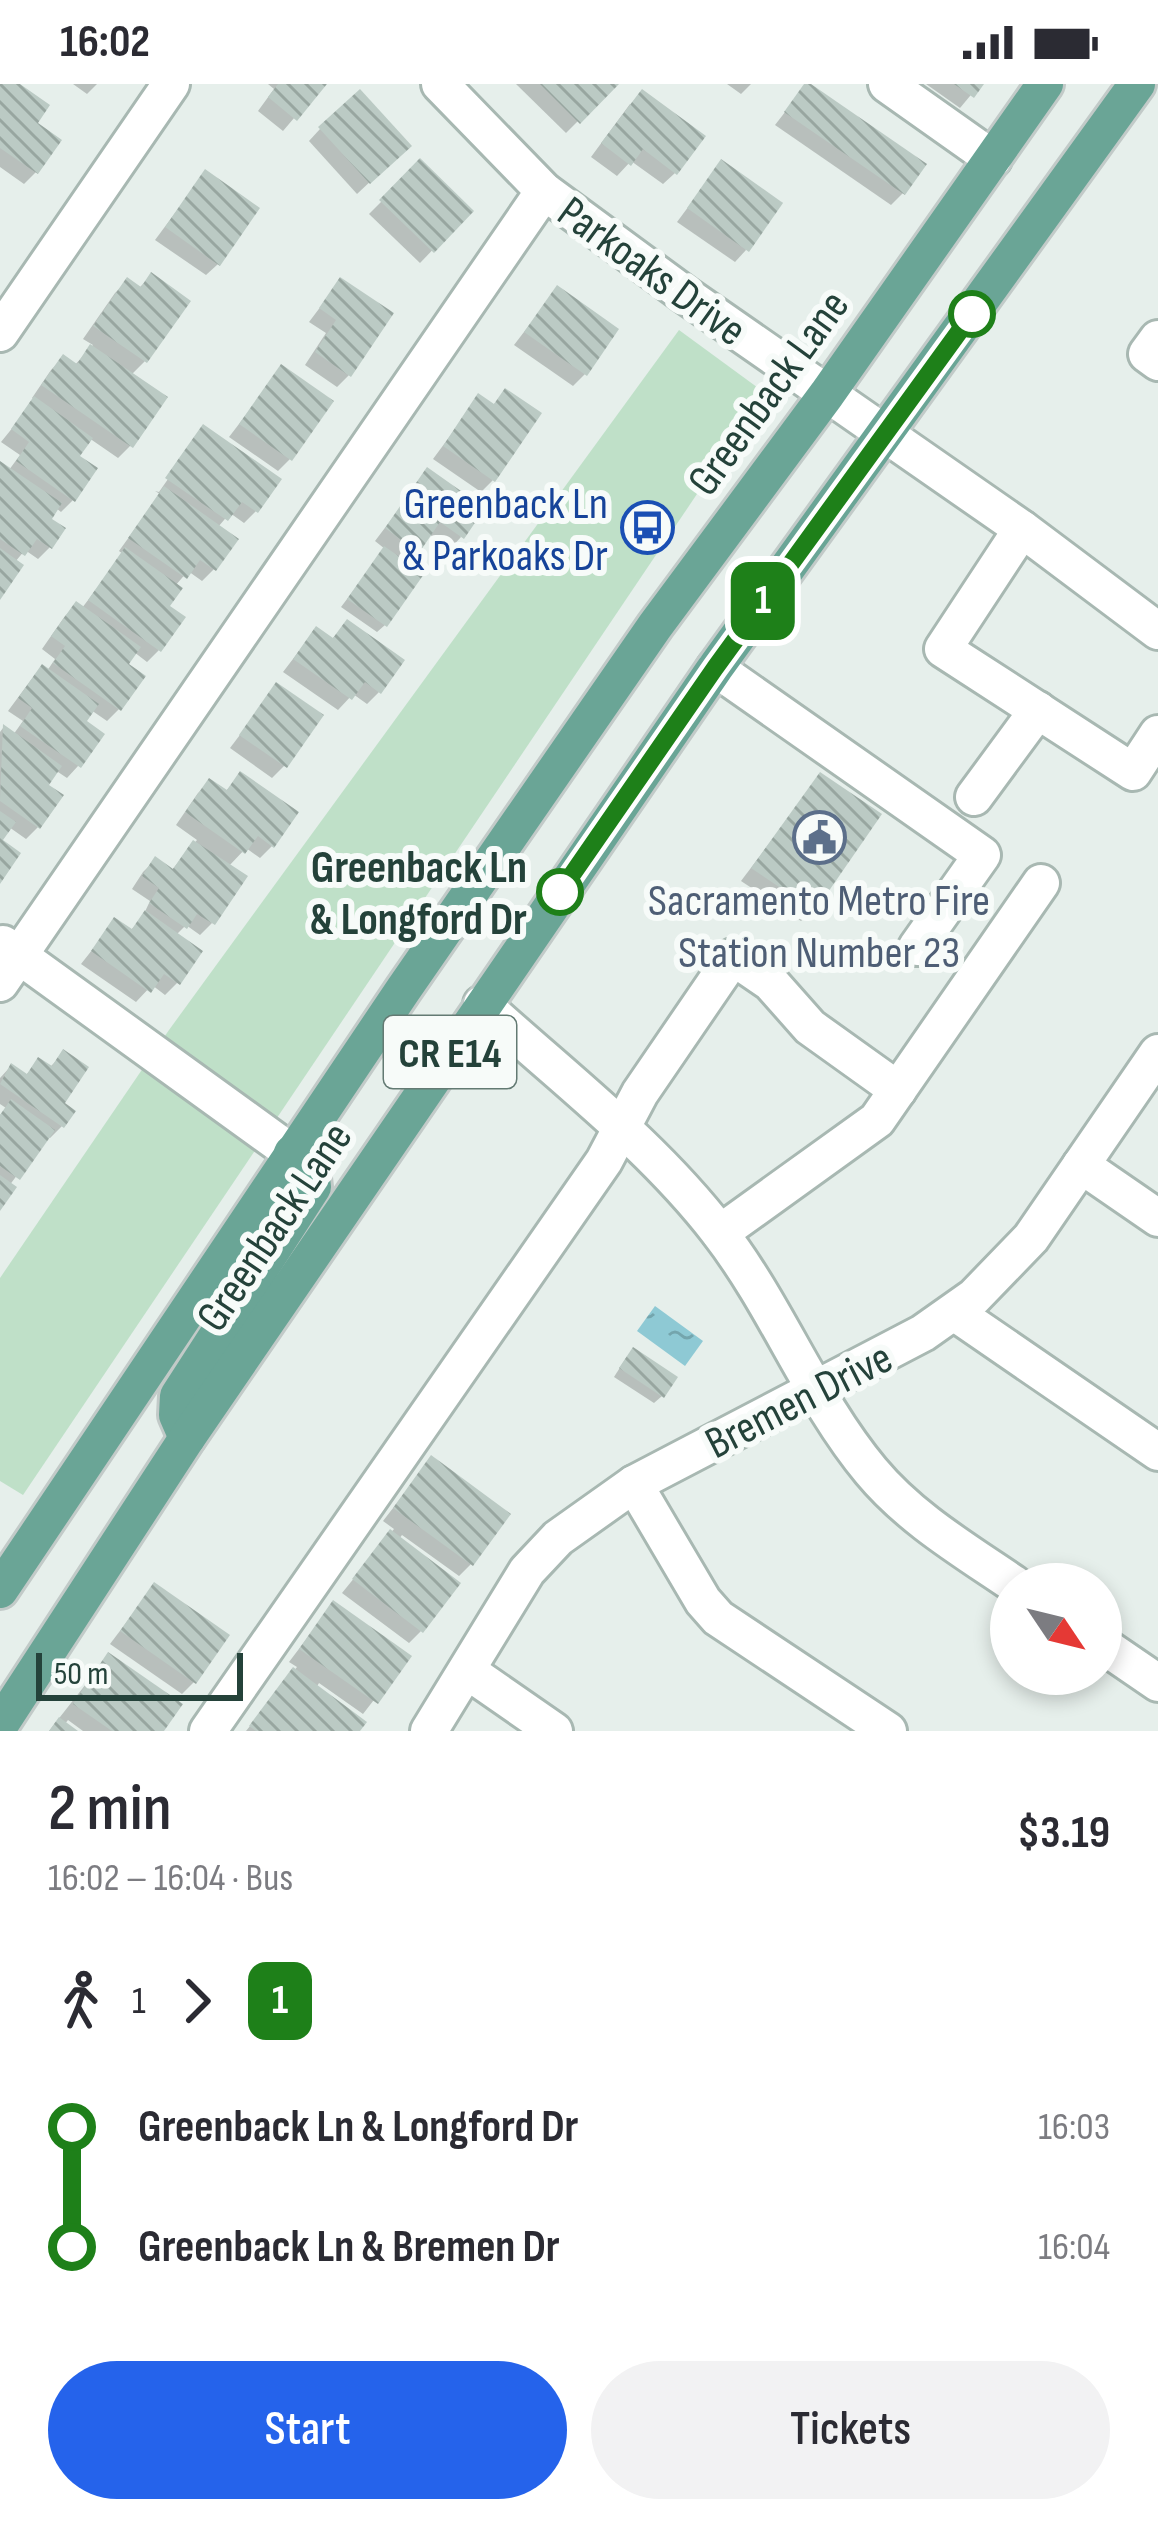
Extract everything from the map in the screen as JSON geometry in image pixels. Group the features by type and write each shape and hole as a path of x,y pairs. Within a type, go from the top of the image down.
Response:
{"main road":[{"name":"Greenback Lane","path":"0,1590 292,1153 655,626 827,394 1045,84"},
{"name":"Greenback Lane","path":"0,1725 187,1438 482,1004 715,668 1137,84"},
{"path":"187,1438 177,1414 178,1396 313,1187 311,1169 292,1153"}],"street":[{"path":"0,333 171,84"},
{"name":"Parkoaks Drive","path":"440,84 544,191 885,434"},
{"path":"887,84 993,159"},
{"path":"292,1153 6,960 544,191"},
{"path":"1158,339 1147,354 1158,362"},
{"path":"885,434 1156,624"},
{"path":"1022,530 943,649 1133,772 1158,734"},
{"path":"715,668 982,855 917,947"},
{"path":"974,797 1038,710"},
{"path":"720,1233 877,1120 1041,883"},
{"path":"208,1731 590,1181 640,1093 733,957 771,982 809,1027 898,1090"},
{"path":"482,1004 623,1128 720,1233 750,1274 843,1436 873,1474 907,1509 990,1567"},
{"name":"Bremen Drive","path":"430,1731 527,1571 558,1538 634,1484 923,1334 954,1312 1017,1253 1158,1053"},
{"path":"1081,1166 1158,1218"},
{"path":"954,1312 1158,1451"},
{"path":"634,1484 703,1601 718,1618 888,1731"},
{"path":"1122,1658 1158,1683"},
{"path":"469,1672 554,1731"}],"green space":[{"path":"679,330 765,393 23,1495 0,1481 0,1278 169,1030"}],"water":[{"path":"655,1306 703,1341 685,1366 637,1331"}],"building":[{"path":"0,84 20,84 50,105 38,123 62,140 38,174 0,148"},
{"path":"278,84 327,84 297,121 268,97"},
{"path":"540,84 619,84 580,124"},
{"path":"804,84 811,84 927,164 905,195 784,112"},
{"path":"954,84 984,84 974,98"},
{"path":"360,89 412,146 370,184 318,127"},
{"path":"642,89 706,136 677,175 643,149 631,166 601,143"},
{"path":"420,158 474,211 434,253 379,200"},
{"path":"721,159 783,203 749,252 687,208"},
{"path":"205,169 260,208 220,266 165,227"},
{"path":"151,272 191,301 147,363 93,326 127,277 141,287"},
{"path":"340,277 394,313 351,377 315,352 336,320 319,308"},
{"path":"557,285 619,329 587,376 524,332"},
{"path":"90,344 168,397 133,448 41,385 63,354 77,364"},
{"path":"281,364 334,401 292,461 239,424"},
{"path":"505,388 542,413 495,482 443,446 478,393 494,404"},
{"path":"34,396 93,438 80,456 98,468 75,502 16,461 29,442 11,429"},
{"path":"203,424 282,479 258,513 242,502 228,521 165,478"},
{"path":"0,461 62,503 52,519 66,528 52,549 37,539 25,556 0,539"},
{"path":"427,467 485,508 464,539 440,522 419,553 385,528"},
{"path":"164,486 239,539 216,571 200,560 187,579 128,538"},
{"path":"384,546 424,574 387,627 347,599"},
{"path":"125,547 183,588 170,606 186,617 161,652 88,600"},
{"path":"0,548 24,565 0,600"},
{"path":"76,601 141,647 129,664 146,676 121,711 53,663 65,646 51,636"},
{"path":"347,619 405,660 381,694 365,682 352,700 293,659 316,626 333,638"},
{"path":"42,664 99,704 87,721 105,734 81,768 20,726 32,708 18,698"},
{"path":"276,682 324,715 287,768 239,735"},
{"path":"3,724 62,766 49,785 64,795 40,829 0,801"},
{"path":"240,771 299,812 274,848 258,836 245,854 185,812 209,778 227,790"},
{"name":"Sacramento Metro Fire Station Number 23","path":"820,772 882,814 815,911 751,868"},
{"path":"0,811 16,822 3,840 21,853 0,884"},
{"path":"193,840 248,876 215,925 197,914 187,929 149,903 159,888 142,876 155,856 173,869"},
{"path":"145,910 203,951 180,985 164,974 151,993 91,951 114,917 132,929"},
{"path":"63,1049 89,1067 65,1103 76,1111 64,1128 0,1084 11,1063 27,1074 38,1057 52,1066"},
{"path":"11,1099 55,1130 20,1180 0,1166 0,1115"},
{"path":"0,1175 17,1187 0,1211"},
{"path":"633,1347 678,1377 664,1398 619,1368"},
{"path":"431,1455 511,1514 473,1566 393,1508"},
{"path":"390,1529 461,1583 423,1633 352,1579"},
{"path":"154,1582 230,1635 196,1684 120,1631"},
{"path":"333,1600 412,1656 378,1704 299,1649"},
{"path":"108,1652 183,1704 164,1731 112,1731 73,1704"},
{"path":"293,1667 367,1722 360,1731 256,1731 249,1726"},
{"path":"59,1717 78,1731 49,1731"}],"bus line":[{"name":"1","path":"560,892 715,668 972,314"}],"place":[{"name":"Greenback Ln & Parkoaks Dr","path":"647,528"},
{"name":"Sacramento Metro Fire Station Number 23","path":"819,838"},
{"name":"Greenback Ln & Longford Dr","path":"560,892"}]}
